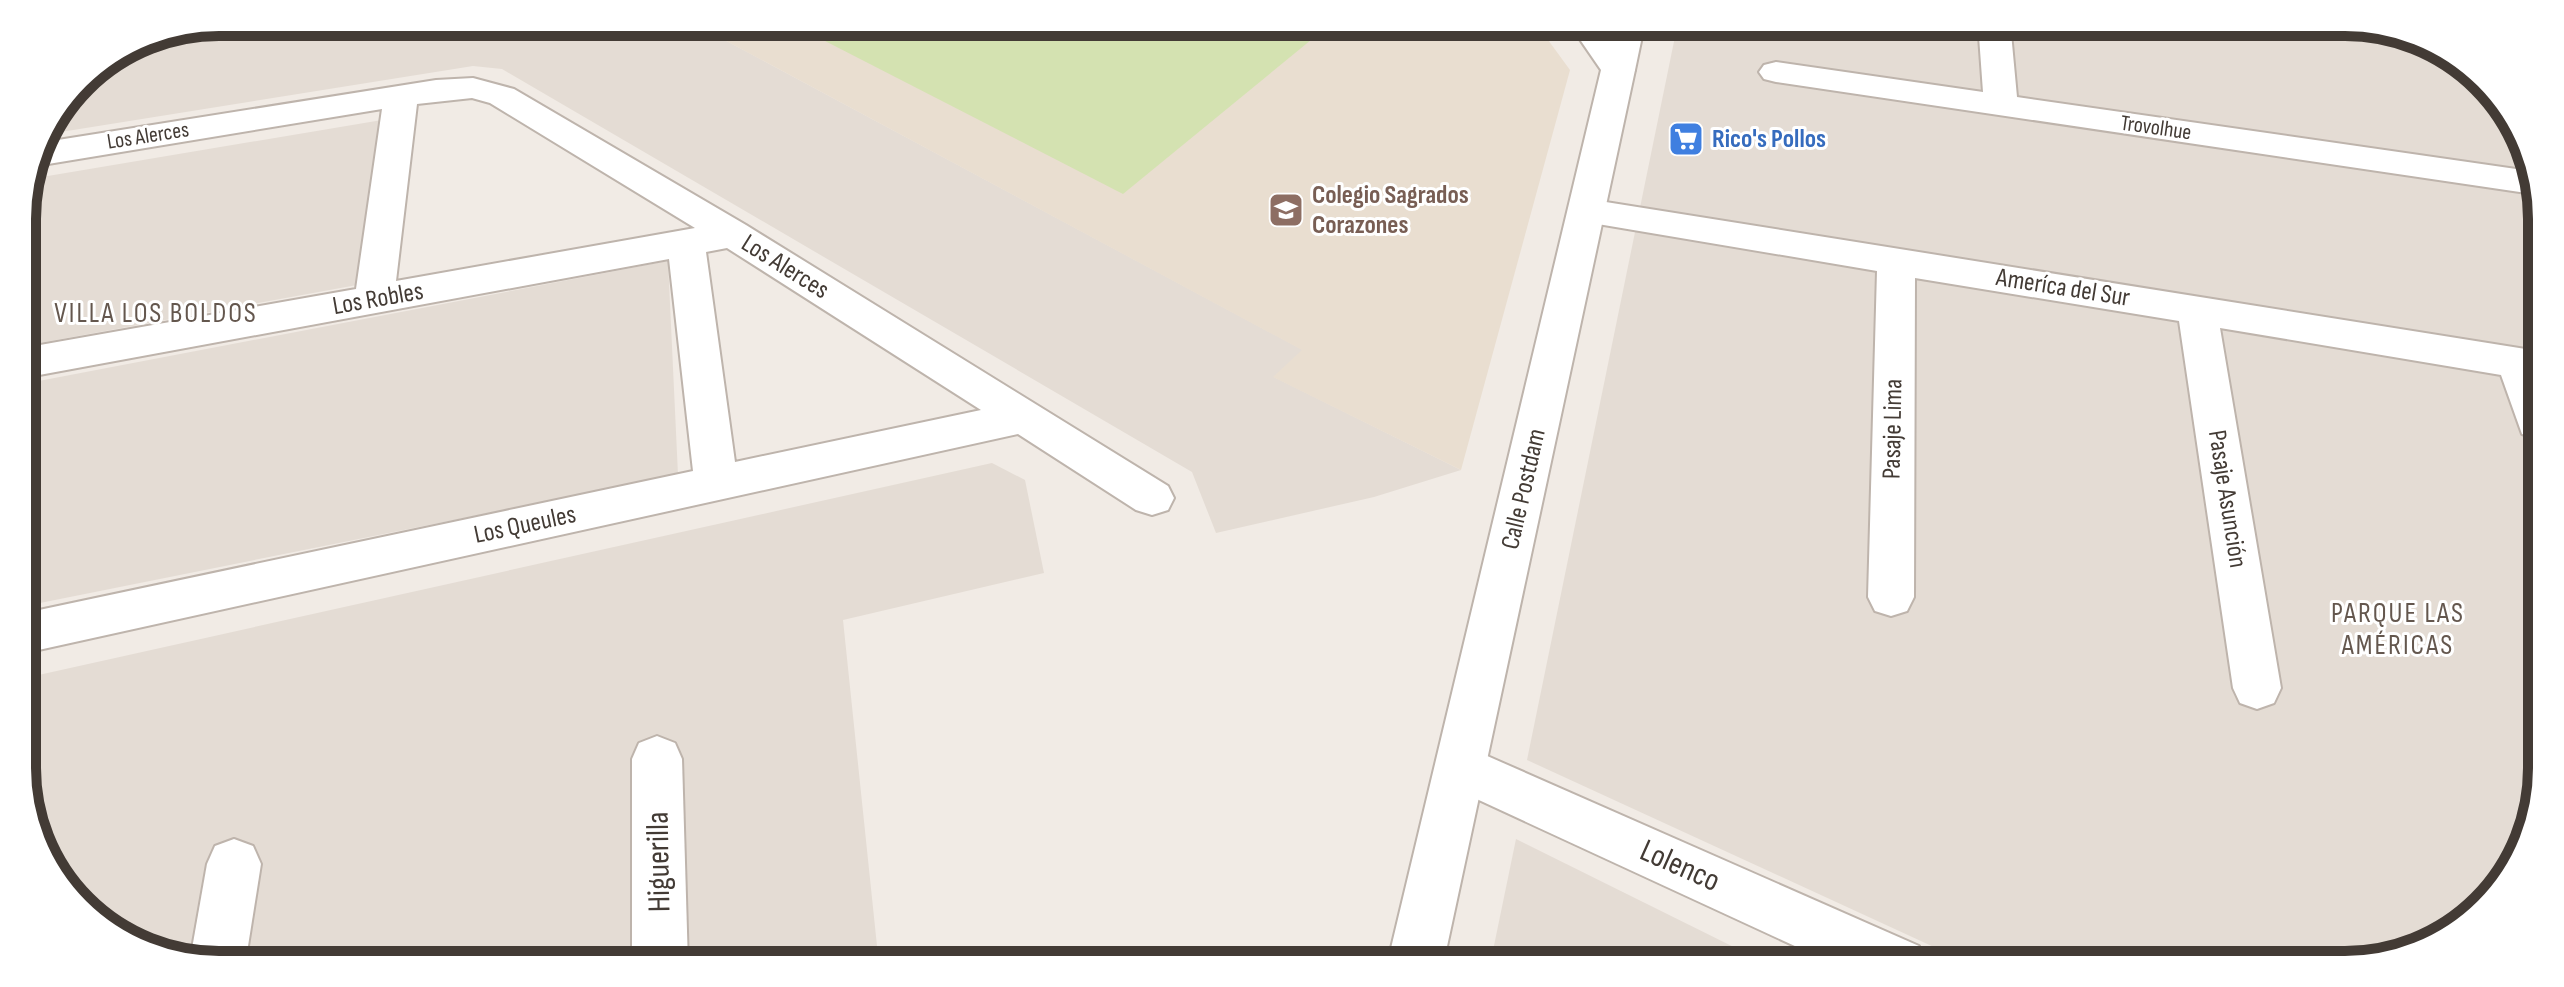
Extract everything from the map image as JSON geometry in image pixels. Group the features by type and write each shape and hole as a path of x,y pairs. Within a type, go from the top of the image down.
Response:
{"street":[{"path":"1594,36 1618,70"},
{"name":"Calle Postdam","path":"1418,951 1626,36"},
{"path":"1995,36 2001,105"},
{"name":"Trovolhue","path":"1776,72 2524,182"},
{"name":"Los Alerces","path":"49,153 455,88 502,96 733,234 1152,498"},
{"path":"374,300 401,96"},
{"name":"Ameríca del Sur","path":"1587,211 2528,364"},
{"name":"Los Robles","path":"36,361 733,234"},
{"path":"686,243 716,484"},
{"name":"Pasaje Lima","path":"1891,597 1896,261"},
{"name":"Pasaje Asunción","path":"2197,310 2257,688"},
{"name":"Los Queules","path":"36,631 1024,417"},
{"name":"Higuerilla","path":"657,759 660,951"},
{"name":"Lolenco","path":"1460,767 1868,951"},
{"path":"219,951 234,864"}],"shaded area":[{"path":"219,36 717,36 1303,350 1274,377 1461,470 1374,497 1216,533 1192,472 502,69 473,66 58,132 67,117 98,81 127,61 167,44"},
{"name":"Colegio Sagrados Corazones","path":"717,36 1545,36 1570,70 1461,470 1273,377 1302,350"},
{"path":"1675,36 2319,36 2386,41 2426,55 2447,67 2483,98 2497,117 2522,172 2528,219 2528,780 2518,827 2509,849 2483,889 2456,913 2415,937 2357,951 1943,951 1527,760"},
{"path":"382,120 357,285 36,344 36,207 41,177"},
{"path":"668,261 678,475 36,604 36,382"},
{"path":"992,463 1025,480 1044,573 843,620 878,951 219,951 172,945 138,932 98,906 81,889 55,849 46,827 36,780 36,676"},
{"path":"1516,839 1742,951 1493,951"}],"green space":[{"path":"815,36 1316,36 1123,194"}],"place":[{"name":"Rico's Pollos","path":"1686,139"},
{"name":"Colegio Sagrados Corazones","path":"1286,210"}],"district":[{"name":"VILLA LOS BOLDOS","path":"156,313"},
{"name":"PARQUE LAS AMÉRICAS","path":"2398,629"}]}
